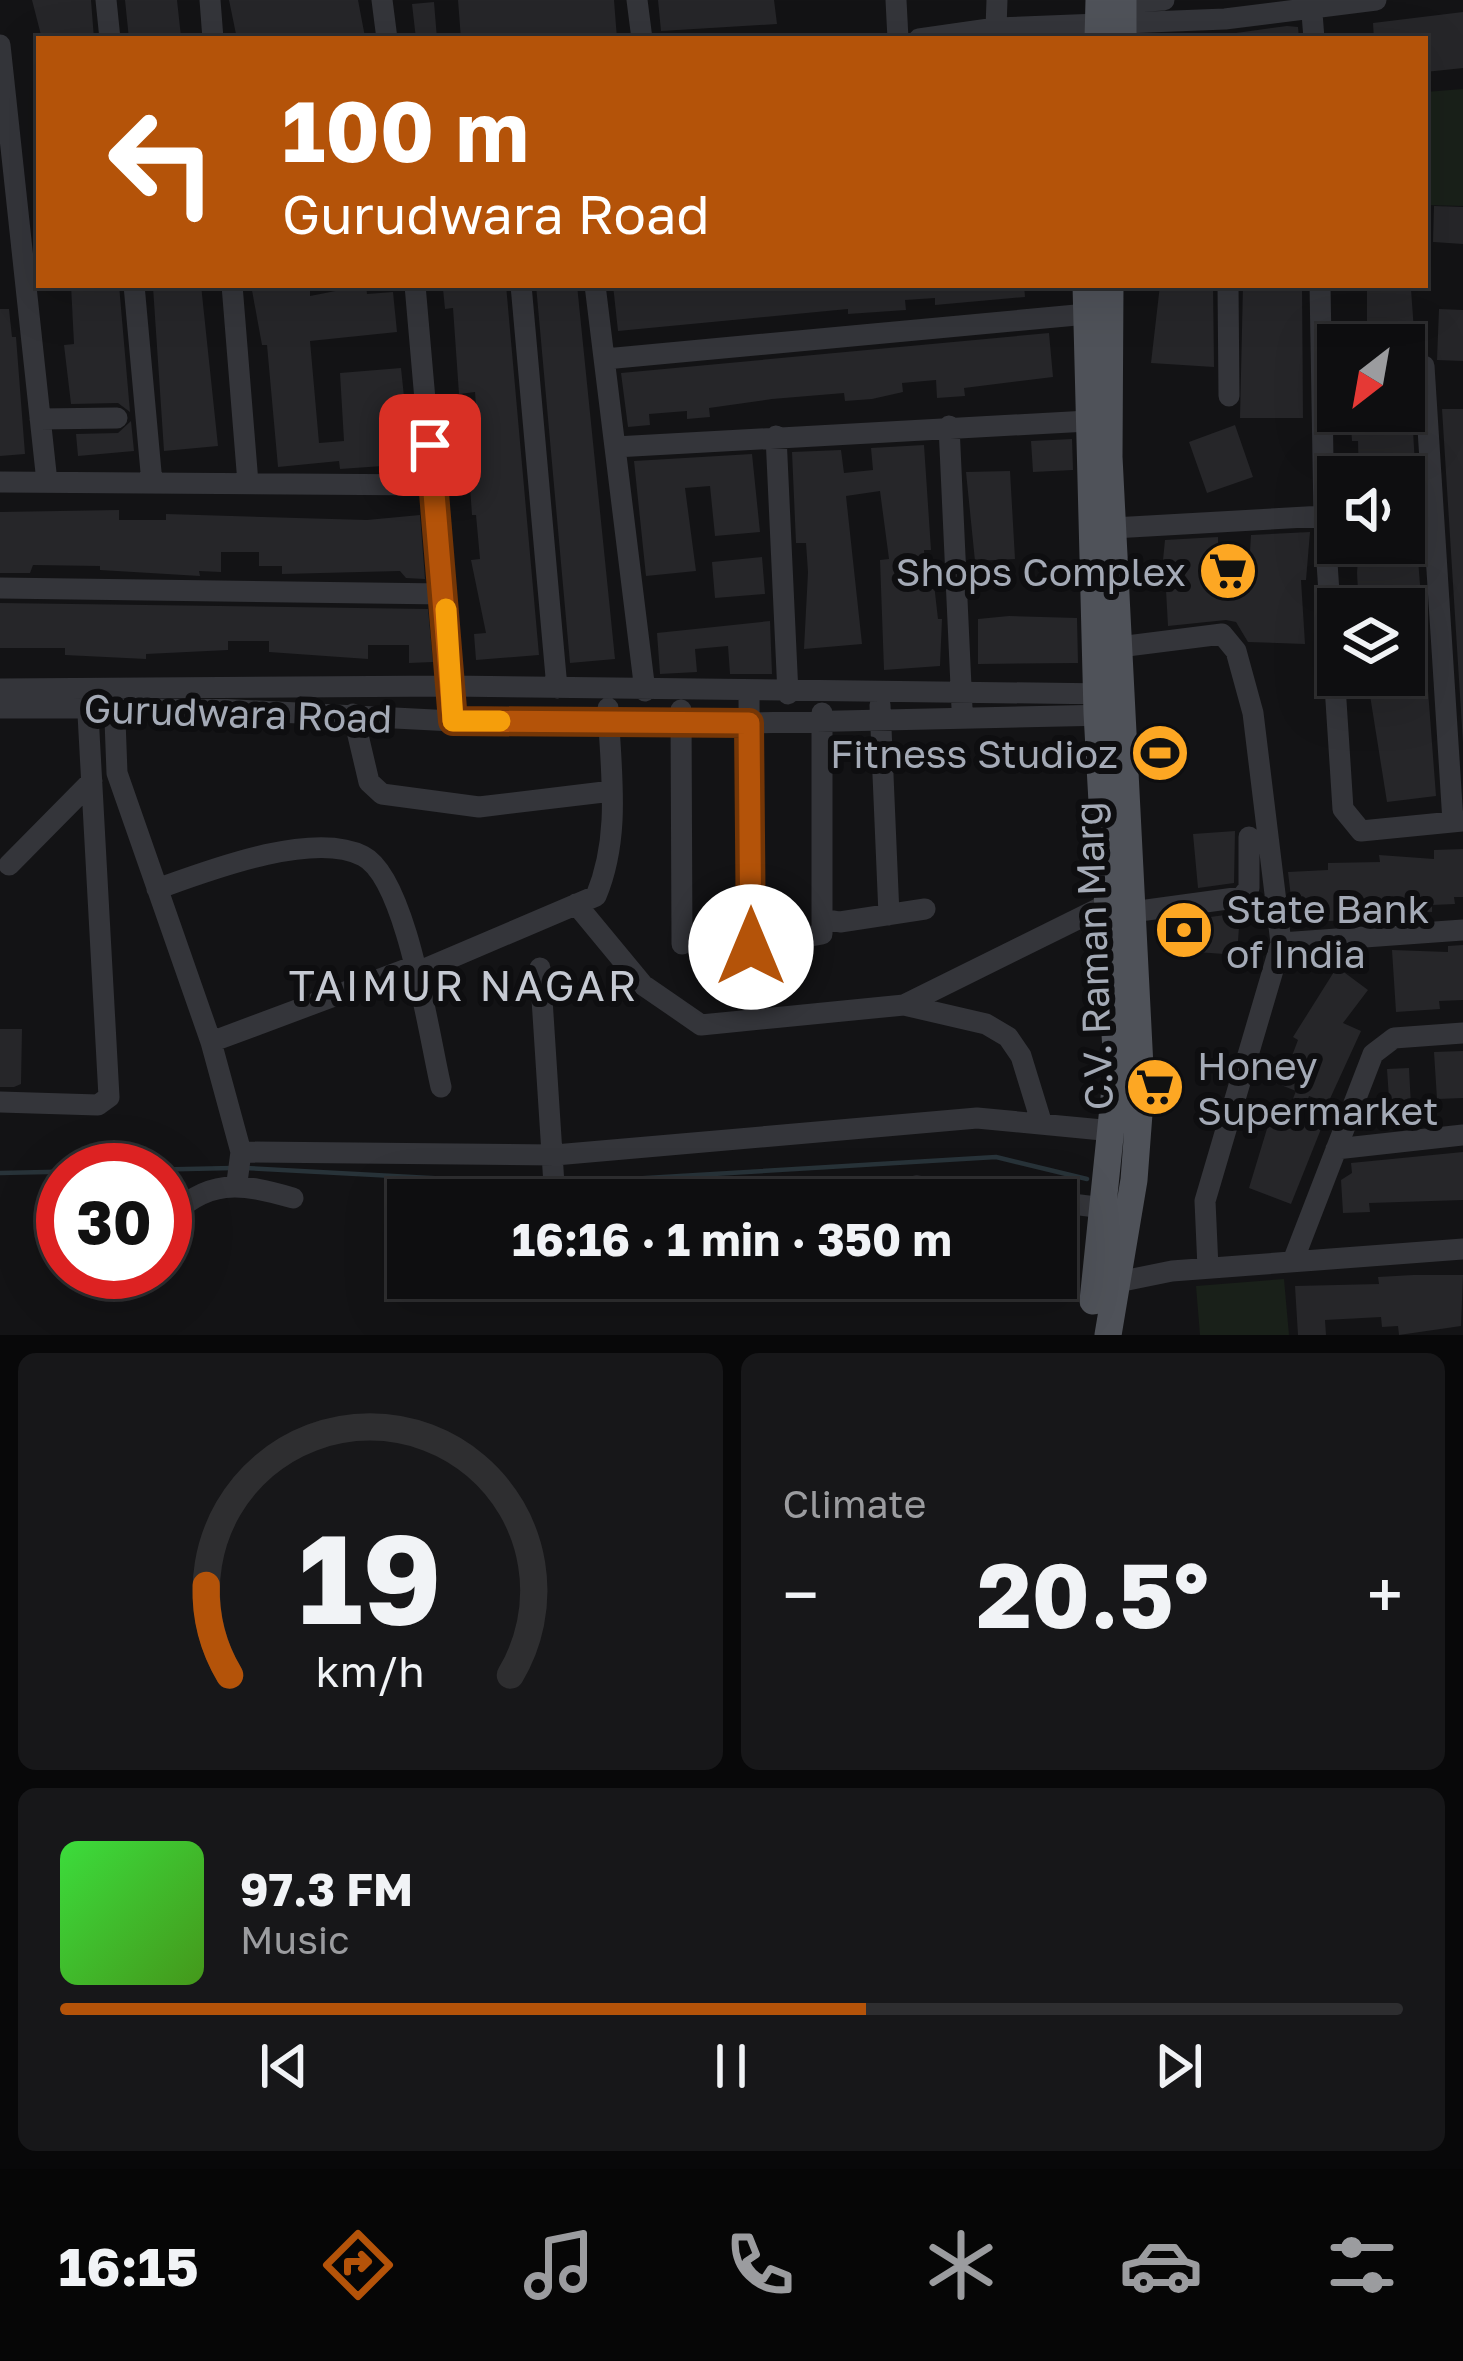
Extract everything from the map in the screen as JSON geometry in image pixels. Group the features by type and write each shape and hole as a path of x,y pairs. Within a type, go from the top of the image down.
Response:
{"main road":[{"name":"C.V. Raman Marg","path":"1086,288 1088,421 1120,908 1113,1131 1090,1335"},
{"name":"C.V. Raman Marg","path":"1110,288 1119,646 1110,704"},
{"name":"C.V. Raman Marg","path":"1108,1335 1113,1283 1134,1180 1142,1087 1120,908"}],"street":[{"path":"106,0 110,36"},
{"path":"210,0 213,36"},
{"path":"382,0 387,36"},
{"path":"637,0 642,36"},
{"path":"896,0 898,36"},
{"path":"996,28 997,0"},
{"path":"940,36 1111,16 1164,0"},
{"path":"1111,16 1225,29 1312,4 1376,0"},
{"path":"1312,4 1314,36"},
{"path":"0,45 30,242 47,482"},
{"path":"134,288 152,483"},
{"path":"232,288 248,483"},
{"path":"415,288 454,686 453,721"},
{"path":"521,288 556,688"},
{"path":"595,288 645,691"},
{"path":"1228,288 1229,396"},
{"path":"1320,288 1323,456"},
{"path":"605,359 1087,314"},
{"path":"1327,564 1342,809 1361,831 1376,833 1458,821 1425,379"},
{"path":"40,419 117,418"},
{"path":"615,447 1088,421"},
{"path":"0,689 87,697 454,686 879,694 962,705 949,426"},
{"path":"776,436 788,694"},
{"path":"0,482 434,485"},
{"path":"1113,528 1317,517"},
{"path":"0,588 445,594"},
{"path":"1119,646 1222,634 1236,651 1259,754 1281,943 1205,1201 1208,1268"},
{"path":"211,1042 413,971 596,896 608,868 605,843 616,821 607,690"},
{"path":"681,692 682,944"},
{"path":"749,693 751,947 822,934 823,694"},
{"path":"879,694 890,914"},
{"path":"114,696 117,773 211,1042 238,1166 293,1198"},
{"name":"Gurudwara Road","path":"114,696 453,721 822,722 881,720 962,705 1110,704"},
{"path":"0,1102 98,1105 110,1097 87,697"},
{"name":"Gurudwara Road","path":"0,708 87,697"},
{"path":"353,714 369,782 382,794 478,807 612,791"},
{"path":"9,865 92,781"},
{"path":"904,1005 1120,908 1242,897 1249,884 1249,836"},
{"path":"158,890 253,857 308,850 362,855 386,878 407,925 441,1087"},
{"path":"576,904 643,985 701,1025 904,1005 968,1019 1008,1037 1021,1057 1041,1121"},
{"path":"822,919 925,909"},
{"path":"1281,943 1463,930"},
{"path":"539,968 555,1179"},
{"path":"1293,1262 1373,1054 1385,1042 1463,1033"},
{"path":"562,1179 977,1118 1113,1131"},
{"path":"1336,1149 1463,1136"},
{"path":"192,1199 238,1166 532,1179"},
{"path":"1077,1205 1103,1208"},
{"path":"1113,1283 1208,1268 1463,1249"}],"shaded area":[{"path":"1463,89 1463,206 1428,205 1428,92"},
{"path":"1284,1279 1289,1335 1200,1335 1196,1286"}],"building":[{"path":"32,0 91,0 94,36 41,36"},
{"path":"125,0 177,0 181,36 129,36"},
{"path":"229,0 358,0 365,36 236,36"},
{"path":"458,0 614,0 617,36 461,36"},
{"path":"658,0 774,0 777,24 661,31"},
{"path":"434,2 437,36 416,36 412,4"},
{"path":"1463,12 1463,68 1428,72 1428,36 1374,36 1373,23"},
{"path":"1287,26 1298,27 1299,36 1236,36"},
{"path":"1434,206 1463,207 1463,244 1433,242"},
{"path":"71,288 119,288 130,412 118,403 71,404 64,345 74,344"},
{"path":"153,288 201,288 218,446 164,451"},
{"path":"252,288 310,288 310,296 351,288 366,288 367,294 393,292 397,332 310,341 319,443 344,441 340,373 401,368 411,464 340,469 339,461 278,467 267,345 262,345"},
{"path":"506,288 539,655 476,660 474,634 486,633 471,560 480,559 476,515 472,515 462,460 470,459 468,433 478,433 475,392 459,394 453,308 445,309 443,289"},
{"path":"536,288 577,288 615,659 570,663"},
{"path":"613,288 1024,288 1025,297 935,305 935,298 905,300 906,310 848,314 848,309 618,331"},
{"path":"1160,288 1213,288 1214,367 1151,363"},
{"path":"1243,288 1302,288 1303,418 1240,418"},
{"path":"1367,288 1411,289 1414,324 1367,324"},
{"path":"0,309 9,309 12,337 16,337 25,454 0,456"},
{"path":"1439,309 1463,310 1463,361 1437,360"},
{"path":"1049,333 1053,377 964,388 965,396 937,398 936,380 902,383 903,392 872,399 845,401 844,393 772,399 709,408 710,417 687,419 687,411 649,414 650,425 628,427 621,373"},
{"path":"1442,409 1463,409 1463,743"},
{"path":"131,421 134,451 78,456 76,434 118,433"},
{"path":"1235,425 1253,477 1207,493 1189,442"},
{"path":"1351,432 1413,432 1414,456 1358,456 1358,441 1352,441"},
{"path":"1072,439 1073,470 1033,472 1031,441"},
{"path":"924,445 931,550 924,550 927,585 934,584 938,619 942,619 940,666 884,670 880,560 889,559 880,491 846,496 862,644 804,649 808,572 806,543 796,543 792,452 841,450 844,473 873,470 871,448"},
{"path":"752,454 760,532 715,536 710,486 685,488 696,571 646,576 634,461"},
{"path":"1010,471 1015,559 975,561 966,472"},
{"path":"119,510 119,520 166,520 166,514 367,520 420,515 425,579 406,578 400,571 282,574 282,566 259,566 259,552 221,552 221,572 199,571 200,576 100,570 100,566 33,565 30,573 0,573 0,512"},
{"path":"1310,532 1306,580 1301,580 1305,644 1248,642 1236,622 1226,620 1168,626 1166,590 1160,590 1165,540 1218,537 1218,551 1250,552 1251,535"},
{"path":"762,557 765,594 715,598 712,562"},
{"path":"1358,564 1418,564 1420,588 1358,588"},
{"path":"0,603 428,609 433,662 409,663 409,645 368,645 368,659 269,652 269,641 228,641 228,650 146,654 146,659 65,655 65,648 0,648"},
{"path":"1077,618 1078,663 978,664 978,619"},
{"path":"770,621 772,674 730,674 728,646 695,649 697,672 660,674 657,633"},
{"path":"1425,651 1436,796 1387,802 1370,696 1425,696"},
{"path":"1235,831 1234,883 1198,888 1193,834"},
{"path":"1463,849 1463,897 1454,897 1455,904 1432,905 1432,912 1381,910 1382,918 1294,923 1288,872 1328,870 1328,863 1380,862 1379,855 1434,859 1434,850"},
{"path":"1240,913 1237,955 1171,950 1173,922"},
{"path":"1463,945 1463,1000 1439,1001 1440,1009 1396,1012 1392,950 1448,952 1448,946"},
{"path":"1337,967 1368,990 1343,1023 1361,1031 1328,1103 1309,1096 1300,1121 1321,1129 1291,1204 1249,1188 1273,1109 1287,1114 1296,1091 1281,1085 1298,1040 1293,1037"},
{"path":"0,1029 22,1029 21,1084 14,1087 0,1087"},
{"path":"1463,1051 1463,1098 1437,1099 1434,1052"},
{"path":"1409,1068 1412,1126 1391,1128 1387,1069"},
{"path":"1463,1152 1463,1200 1369,1203 1370,1212 1343,1213 1341,1180 1352,1173 1351,1163"},
{"path":"1463,1275 1461,1326 1399,1335 1398,1326 1382,1327 1381,1317 1325,1320 1326,1335 1298,1335 1295,1286 1379,1284 1378,1277"}],"waterway":[{"path":"629,1179 996,1157 1087,1179"},
{"path":"0,1173 233,1168"},
{"path":"245,1168 451,1179"}],"slow traffic":[{"path":"446,609 453,721 500,721"}],"place":[{"name":"Shops Complex","path":"1228,571"},
{"name":"Fitness Studioz","path":"1160,753"},
{"name":"State Bank of India","path":"1184,930"},
{"name":"Honey Supermarket","path":"1155,1087"}],"district":[{"name":"TAIMUR NAGAR","path":"464,985"}],"route":[{"path":"430,445 454,686 453,721 749,723 751,947"}]}
